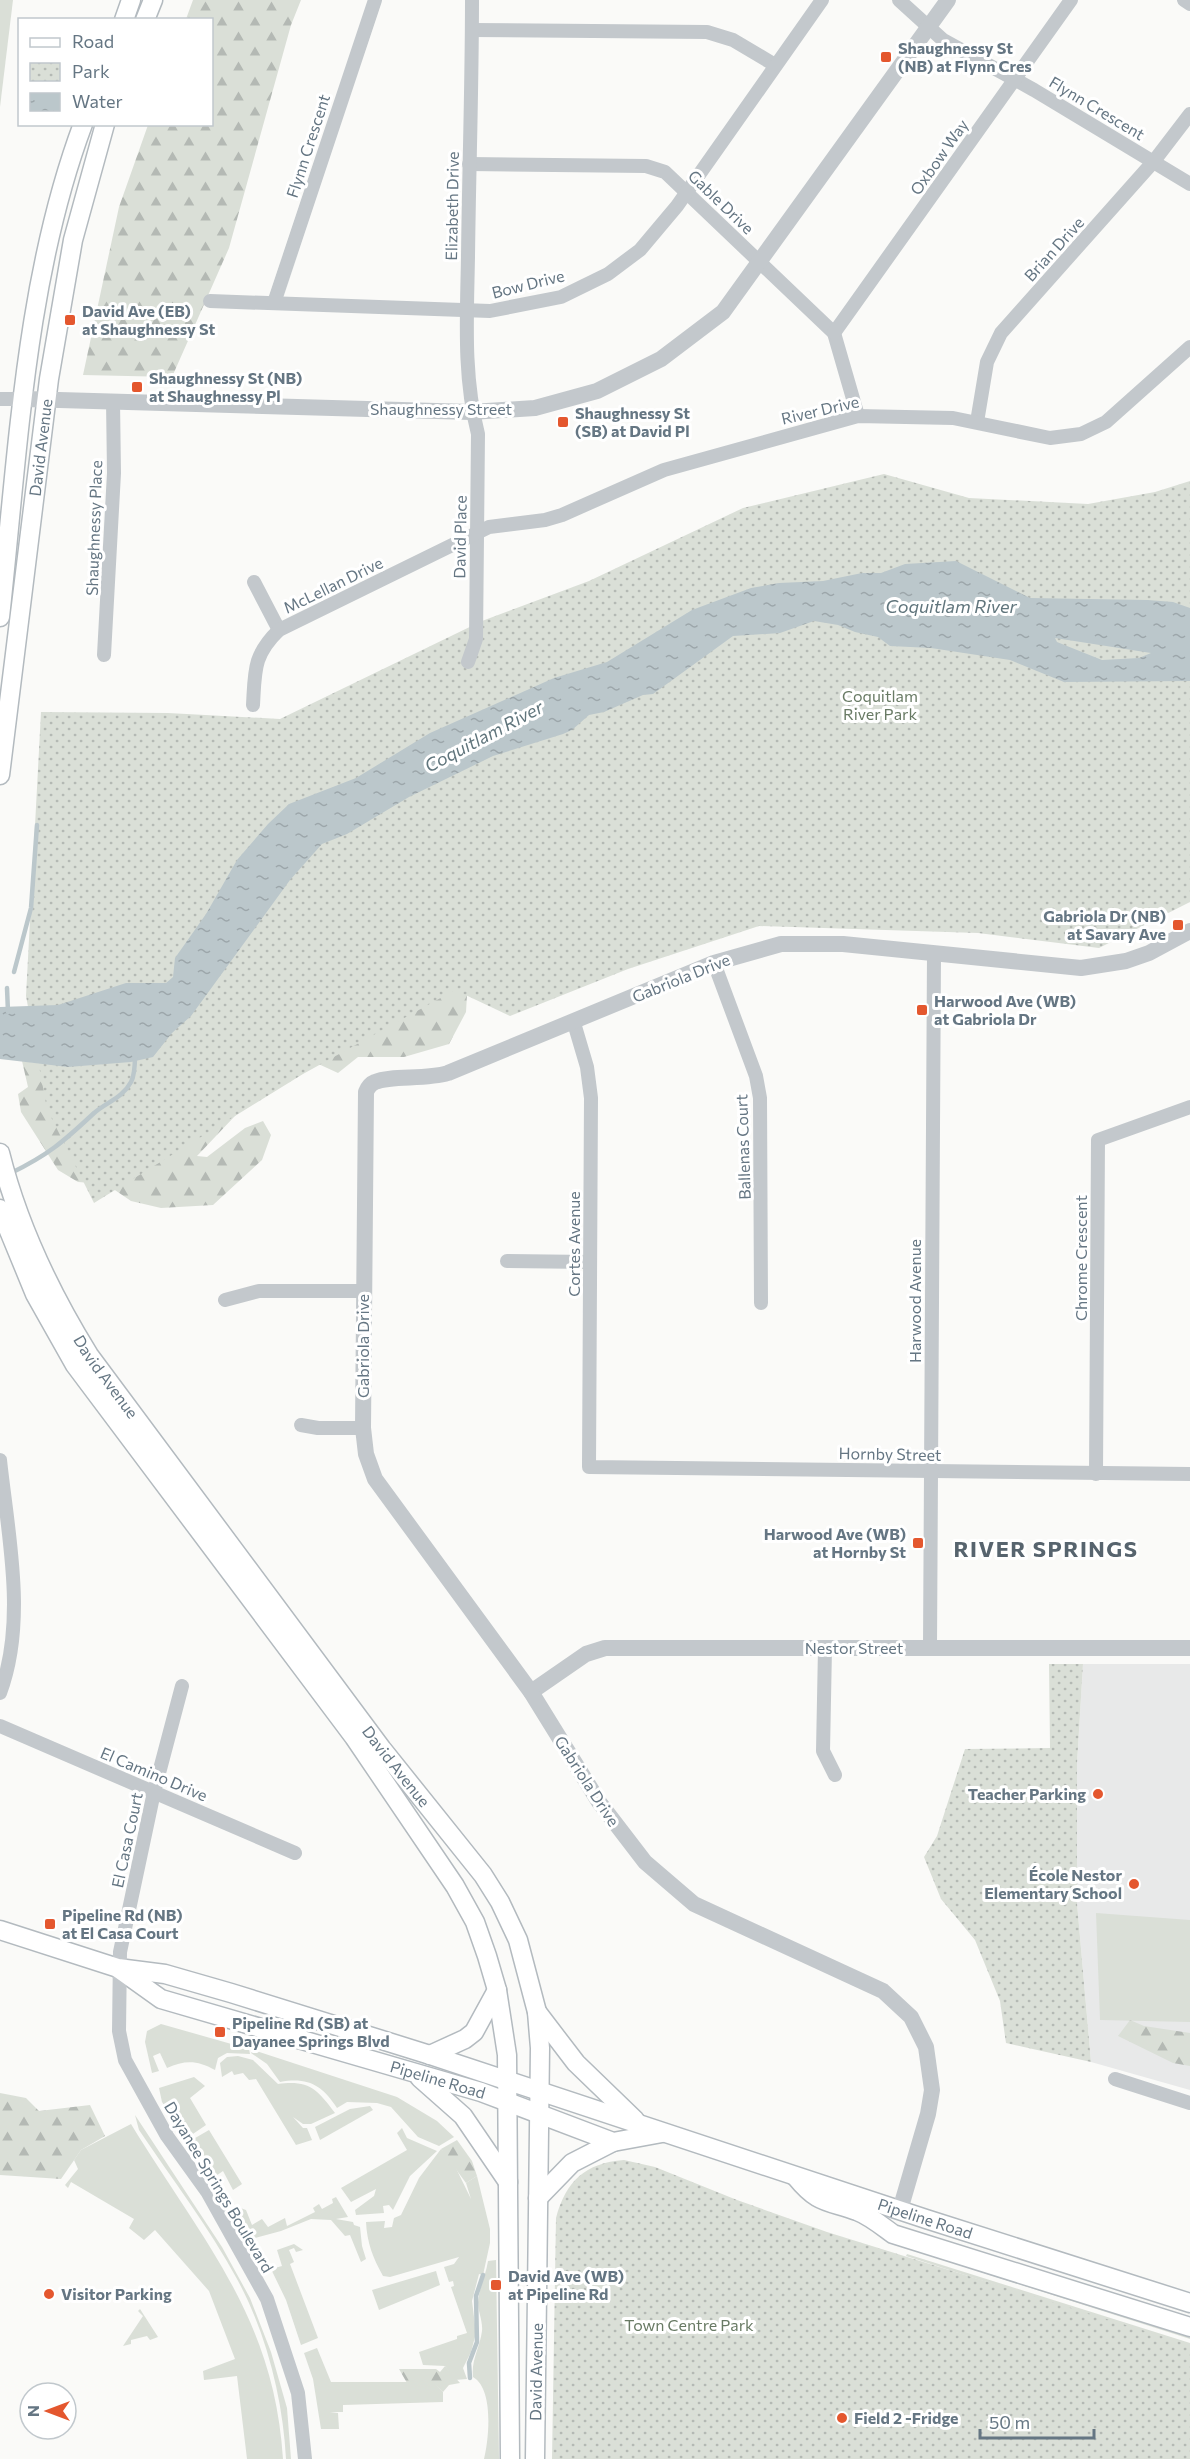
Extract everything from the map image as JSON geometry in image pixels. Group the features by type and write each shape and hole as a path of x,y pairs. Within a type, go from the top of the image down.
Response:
{"main road":[{"path":"125,18 131,0"},
{"path":"146,18 153,0"},
{"name":"David Avenue","path":"0,617 25,399 47,242 64,176 82,126"},
{"name":"David Avenue","path":"0,775 46,400 73,240 104,126"},
{"name":"David Avenue","path":"0,1154 20,1241 53,1329 75,1365 354,1737 455,1886 475,1922 497,1990 506,2037 509,2081 510,2459"},
{"name":"David Avenue","path":"0,1209 114,1391 382,1749 483,1875 500,1902 518,1940 537,2012 540,2091 535,2459"},
{"name":"Pipeline Road","path":"0,1930 118,1968 165,1974 430,2055 662,2133 1190,2303"},
{"name":"Pipeline Road","path":"118,1968 160,1999 509,2103 614,2142 662,2133"},
{"path":"430,2055 465,2039 474,2032 497,1990"},
{"path":"537,2012 576,2063 638,2124"},
{"path":"416,2075 463,2116 508,2181"},
{"path":"538,2198 573,2163 614,2142"},
{"name":"Pipeline Road","path":"795,2176 810,2194 820,2200 858,2211 893,2234 1190,2327"}],"street":[{"name":"Flynn Crescent","path":"274,303 375,0"},
{"name":"Elizabeth Drive","path":"471,412 468,382 467,310 472,0"},
{"name":"Bow Drive","path":"210,301 467,310 505,309 561,297 608,274 640,250 687,192 822,0"},
{"name":"Flynn Crescent","path":"899,0 943,40 1190,184"},
{"name":"Shaughnessy Street","path":"0,399 471,412 535,408 597,391 661,359 723,312 948,0"},
{"name":"Oxbow Way","path":"834,333 1071,0"},
{"path":"1184,0 1190,4"},
{"path":"472,30 706,32 733,40 775,65"},
{"name":"Brian Drive","path":"977,422 987,362 1001,333 1154,161 1190,114"},
{"name":"Gable Drive","path":"469,164 646,166 665,172 834,333 858,416"},
{"name":"River Drive","path":"476,533 509,522 545,520 562,515 631,482 682,464 858,416 953,418 1050,438 1090,432 1106,422 1190,347"},
{"name":"Shaughnessy Place","path":"104,656 114,473 113,401"},
{"name":"David Place","path":"468,662 476,639 478,435 471,412"},
{"name":"McLellan Drive","path":"253,705 258,656 266,643 279,630 476,533"},
{"path":"254,582 279,630"},
{"name":"Gabriola Drive","path":"900,2210 928,2114 932,2090 926,2047 911,2017 883,1991 694,1904 668,1883 620,1832 531,1692 382,1491 369,1465 363,1428 365,1102 370,1085 382,1080 439,1076 574,1023 714,963 759,949 800,943 1081,968 1107,966 1149,953 1190,931"},
{"name":"Harwood Avenue","path":"930,1647 934,954"},
{"name":"Ballenas Court","path":"714,963 756,1076 760,1098 761,1303"},
{"name":"Cortes Avenue","path":"574,1023 587,1067 591,1098 589,1467"},
{"name":"Chrome Crescent","path":"1096,1474 1098,1140 1190,1107"},
{"path":"507,1261 590,1262"},
{"path":"225,1300 258,1291 363,1291"},
{"path":"300,1425 318,1428 363,1428"},
{"path":"0,1460 5,1566 13,1640 10,1666 0,1693"},
{"name":"Hornby Street","path":"589,1467 1190,1474"},
{"name":"Nestor Street","path":"531,1692 586,1654 605,1648 1190,1648"},
{"path":"825,1648 823,1751 835,1775"},
{"name":"El Casa Court","path":"118,1968 154,1792 182,1686"},
{"name":"El Camino Drive","path":"0,1726 295,1853"},
{"name":"Dayanee Springs Boulevard","path":"118,1968 119,2031 125,2060 167,2136 208,2193 267,2299 298,2393 305,2459"},
{"path":"1115,2079 1190,2103"}],"shaded area":[{"name":"École Nestor Elementary School","path":"1083,1664 1190,1664 1190,2090 1091,2062 1077,1903 1077,1764"}],"green space":[{"path":"0,0 13,0 0,107"},
{"path":"193,0 301,0 291,25 229,248 172,377 83,375 119,207 148,126 213,126 213,18 186,18"},
{"name":"Coquitlam River Park","path":"884,474 969,498 1088,504 1155,492 1190,481 1190,902 1099,948 978,933 759,926 628,969 510,1016 455,990 303,1074 94,1203 47,1109 26,996 41,712 168,713 280,719 482,621 589,581 743,508"},
{"path":"470,945 466,1012 449,1044 404,1057 358,1057 338,1073 301,1056 252,1098 197,1156 207,1157 245,1128 263,1121 271,1135 262,1160 213,1205 161,1208 131,1201 106,1184 78,1182 58,1170 21,1112 18,1094 28,1087 22,1061 68,1067"},
{"path":"1049,1664 1083,1664 1077,1764 1077,1903 1091,2062 1006,2043 1000,2001 975,1940 941,1899 924,1857 937,1836 965,1749 1050,1748"},
{"path":"1096,1913 1190,1920 1190,2022 1100,2020"},
{"path":"1130,2020 1144,2026 1190,2033 1190,2066 1173,2063 1118,2036"},
{"path":"161,2024 249,2049 250,2054 227,2053 218,2058 215,2070 191,2062 167,2068 160,2053 153,2056 159,2071 152,2073 145,2042 147,2031"},
{"path":"253,2050 397,2097 437,2121 454,2137 439,2146 418,2137 391,2107 377,2103 347,2102 337,2108 320,2088 313,2084 299,2081 280,2082 267,2064 251,2053"},
{"path":"238,2056 253,2060 278,2084 297,2083 311,2088 335,2113 311,2124 303,2124 293,2117 303,2128 307,2128 312,2140 296,2145 256,2079 249,2080 243,2073 234,2075 232,2071 222,2077 220,2063 227,2057"},
{"path":"194,2077 205,2086 190,2098 206,2125 187,2138 162,2102 159,2088"},
{"path":"0,2093 26,2098 39,2111 90,2105 105,2136 81,2150 61,2179 0,2175"},
{"path":"370,2106 373,2110 320,2140 315,2127 350,2109"},
{"path":"135,2115 222,2247 250,2298 271,2352 287,2408 291,2459 286,2459 281,2413 271,2366 247,2299 215,2241 139,2130"},
{"path":"131,2124 230,2281 249,2320 265,2362 277,2408 283,2459 247,2459 237,2376 204,2380 203,2371 235,2359 209,2291 155,2230 144,2240 129,2228 134,2219 71,2182 68,2188 65,2185 78,2169 74,2160 81,2150"},
{"path":"402,2128 407,2138 437,2151 410,2176 393,2210 389,2205 383,2206 384,2213 356,2215 355,2210 374,2196 376,2189 351,2202 341,2188 407,2150 397,2133"},
{"path":"209,2130 242,2184 233,2190 223,2171 213,2178 190,2141"},
{"path":"457,2140 472,2161 477,2176 466,2183 441,2149"},
{"path":"441,2149 452,2160 471,2199 466,2183 477,2176 490,2229 490,2243 483,2275 479,2274 472,2301 476,2333 471,2352 463,2368 467,2379 455,2380 445,2366 423,2365 419,2352 457,2339 457,2336 467,2333 451,2287 454,2286 453,2281 449,2282 444,2267 454,2264 459,2257 390,2277 383,2276 371,2250 366,2222 385,2221 384,2228 392,2227 394,2218 401,2215 419,2178"},
{"name":"Town Centre Park","path":"624,2160 655,2167 737,2200 827,2232 1190,2345 1190,2459 552,2459 556,2218 565,2194 579,2176 598,2165"},
{"path":"336,2197 348,2217 336,2219 353,2222 354,2225 360,2227 366,2259 361,2262 350,2235 345,2236 331,2220 311,2219 255,2238 234,2211 238,2207 246,2210 252,2225 262,2219 268,2227 285,2218 287,2226 315,2212 313,2208 319,2204 322,2209 333,2203 332,2199"},
{"path":"294,2244 303,2250 296,2252 294,2248 289,2250 294,2262 290,2264 318,2338 301,2345 286,2300 271,2269 282,2266 277,2250"},
{"path":"910,2246 1190,2335 1190,2339 909,2249"},
{"path":"907,2254 1190,2343 1190,2348 906,2256"},
{"path":"496,2260 499,2459 484,2459 488,2427 487,2403 480,2383 473,2377 473,2371 482,2331 478,2306 480,2292 488,2261"},
{"path":"436,2271 440,2285 379,2310 372,2290"},
{"path":"140,2309 158,2337 150,2340 147,2336 131,2340 131,2344 123,2346 143,2316 138,2311"},
{"path":"317,2348 331,2382 433,2382 443,2392 443,2402 343,2405 343,2412 330,2412 338,2413 339,2429 321,2429 313,2379 304,2353"},
{"path":"445,2366 460,2383 449,2385 443,2392 432,2382 407,2383 399,2369 436,2369 440,2372"}],"water":[{"name":"Coquitlam River","path":"956,561 1030,598 1148,600 1173,602 1190,608 1190,681 1064,682 1010,660 931,648 890,646 878,637 855,632 838,625 814,621 780,633 733,636 653,694 643,695 604,712 589,715 572,730 563,734 493,756 409,797 347,834 322,844 290,880 191,1016 172,1033 153,1057 131,1062 68,1067 0,1059 0,1007 58,1005 126,983 166,983 173,977 175,958 206,914 237,860 289,804 356,778 430,733 554,678 607,662 692,610 751,588 779,583 823,581 862,573 881,573 905,564","holes":["1055,638 1151,653 1139,658 1102,660 1057,642"]}],"waterway":[{"path":"14,972 31,908 37,825"},
{"path":"7,988 8,1012"},
{"path":"11,1173 55,1147 123,1092 133,1076 135,1055"},
{"path":"470,2378 469,2363 477,2342 476,2296 483,2275"}],"place":[{"name":"Shaughnessy St (NB) at Flynn Cres","path":"886,57"},
{"name":"David Ave (EB) at Shaughnessy St","path":"70,320"},
{"name":"Shaughnessy St (NB) at Shaughnessy Pl","path":"137,387"},
{"name":"Shaughnessy St (SB) at David Pl","path":"563,422"},
{"name":"Gabriola Dr (NB) at Savary Ave","path":"1178,925"},
{"name":"Harwood Ave (WB) at Gabriola Dr","path":"922,1010"},
{"name":"Harwood Ave (WB) at Hornby St","path":"918,1543"},
{"name":"Teacher Parking","path":"1098,1794"},
{"name":"École Nestor Elementary School","path":"1134,1884"},
{"name":"Pipeline Rd (NB) at El Casa Court","path":"50,1924"},
{"name":"Pipeline Rd (SB) at Dayanee Springs Blvd","path":"220,2032"},
{"name":"David Ave (WB) at Pipeline Rd","path":"496,2285"},
{"name":"Visitor Parking","path":"49,2294"},
{"name":"Field 2 -Fridge","path":"842,2418"}],"district":[{"name":"RIVER SPRINGS","path":"1046,1549"}]}
